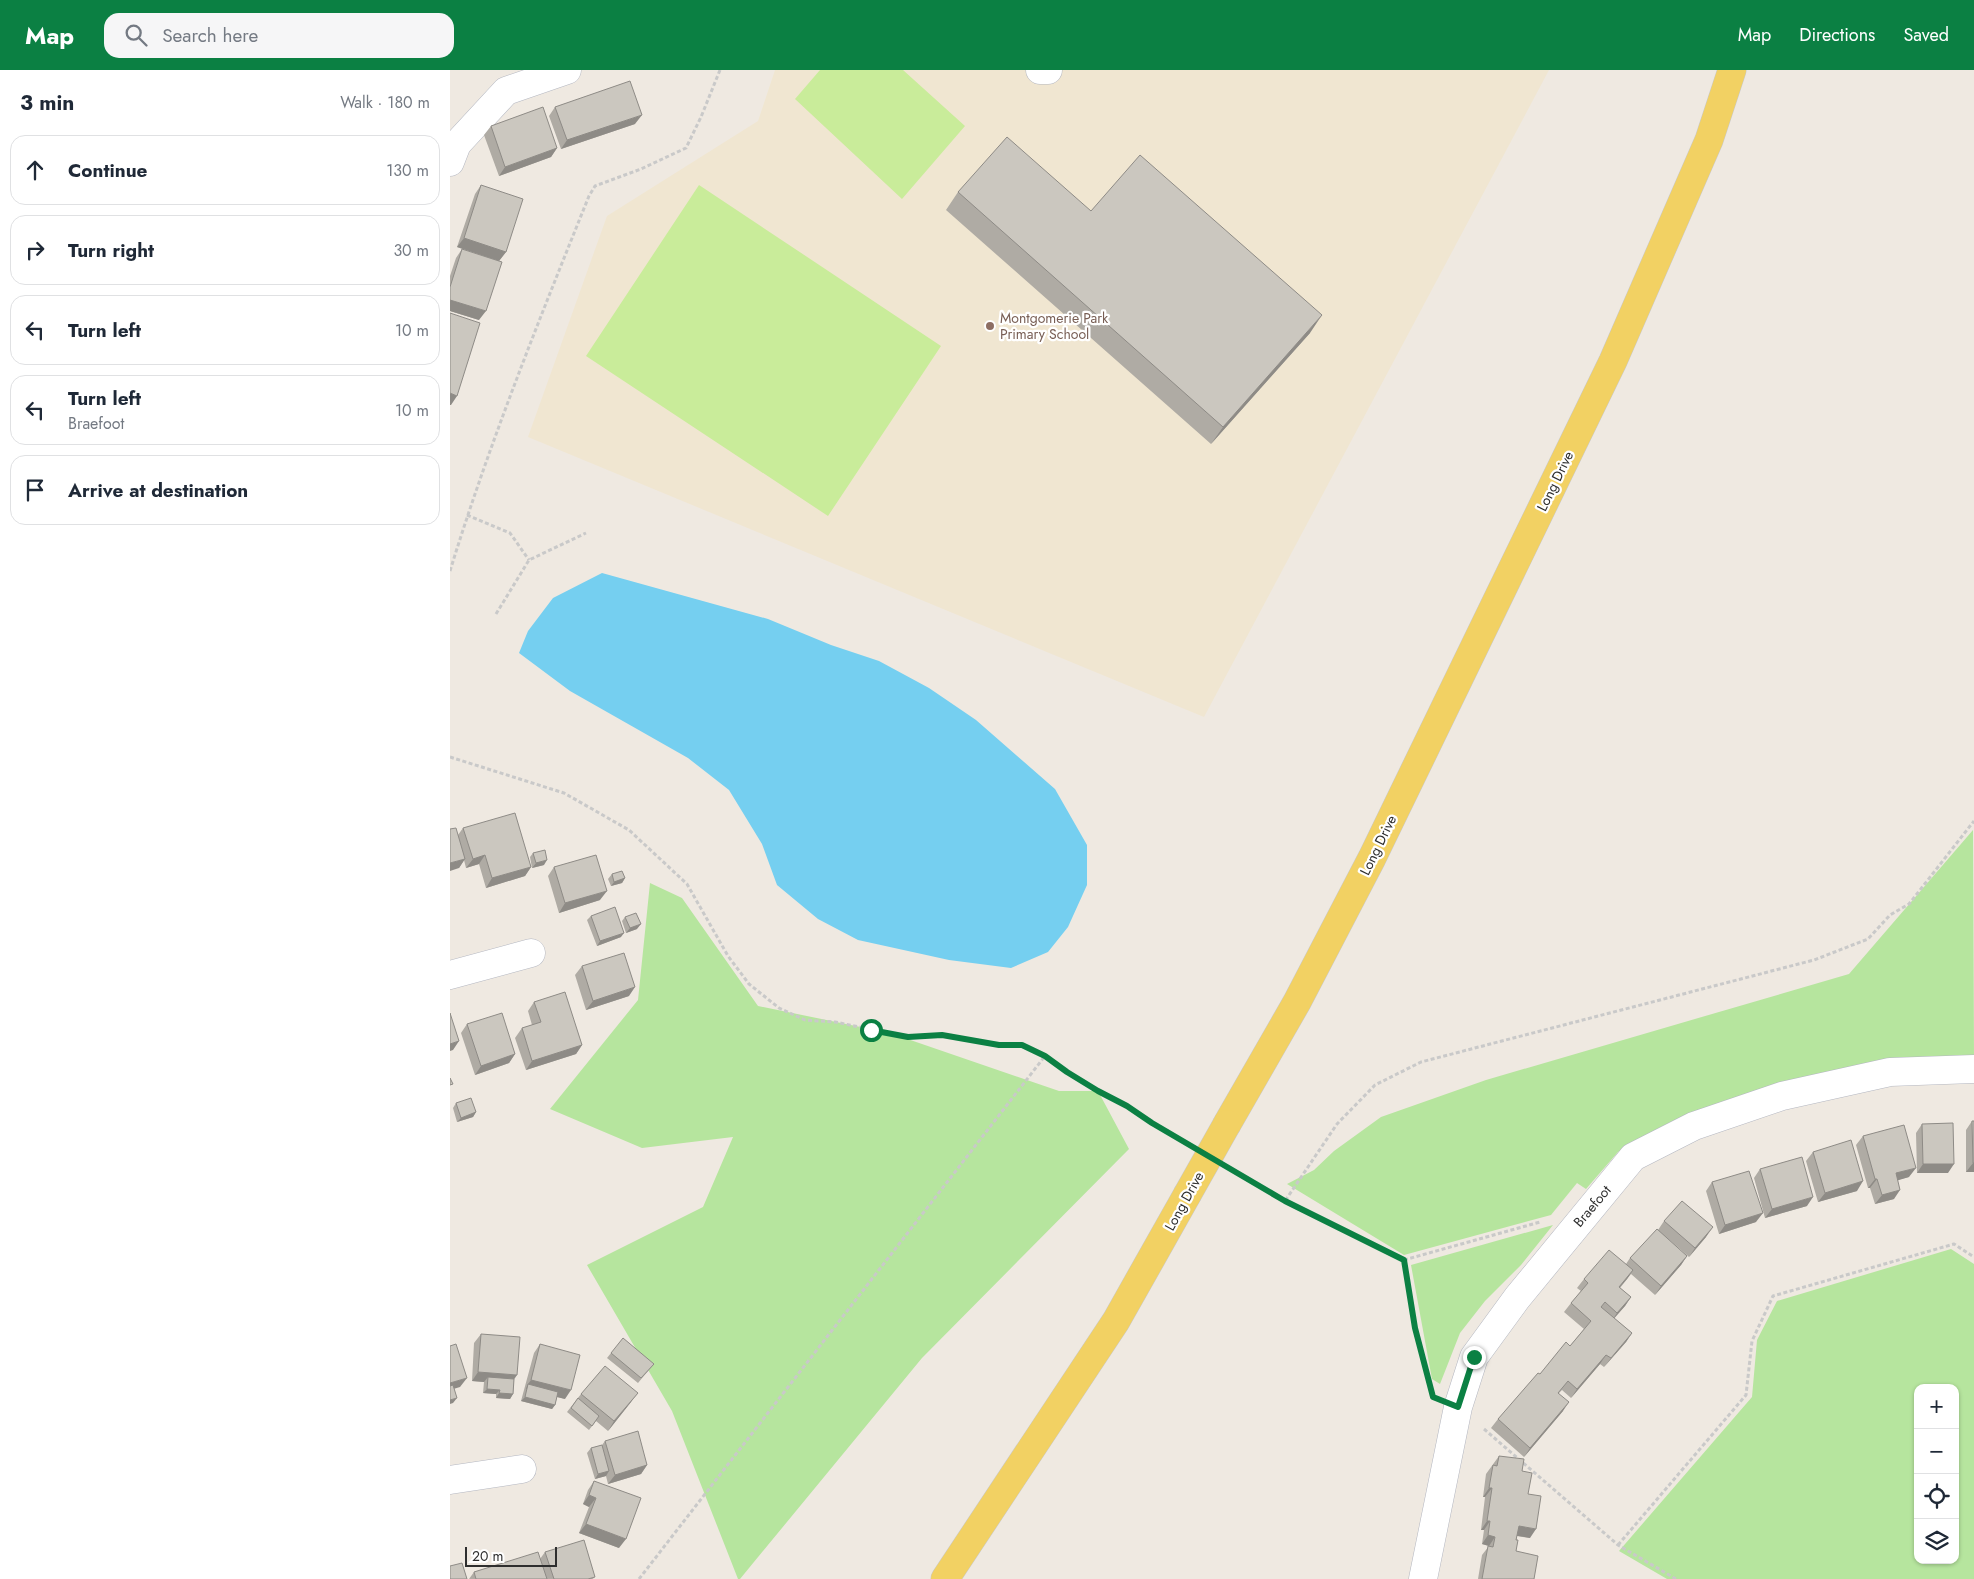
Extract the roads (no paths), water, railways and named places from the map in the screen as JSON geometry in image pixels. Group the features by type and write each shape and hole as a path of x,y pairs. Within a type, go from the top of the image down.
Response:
{"main road":[{"name":"Long Drive","path":"945,1579 1116,1320 1296,1002 1372,858 1613,361 1709,140 1732,70"}],"street":[{"path":"450,162 457,144 506,91 567,70"},
{"path":"1040,70 1048,70"},
{"path":"450,976 531,952"},
{"name":"Braefoot","path":"1423,1579 1458,1407 1474,1357 1517,1298 1634,1157 1694,1126 1782,1096 1890,1072 1974,1069"},
{"path":"450,1480 522,1469"}],"water":[{"path":"602,573 768,619 831,645 879,661 929,688 976,720 1055,789 1087,845 1087,885 1068,927 1048,952 1011,968 949,960 858,940 818,919 777,885 762,844 729,790 688,758 570,691 519,653 528,631 553,598"}],"place":[{"name":"Montgomerie Park Primary School","path":"990,326"}]}
